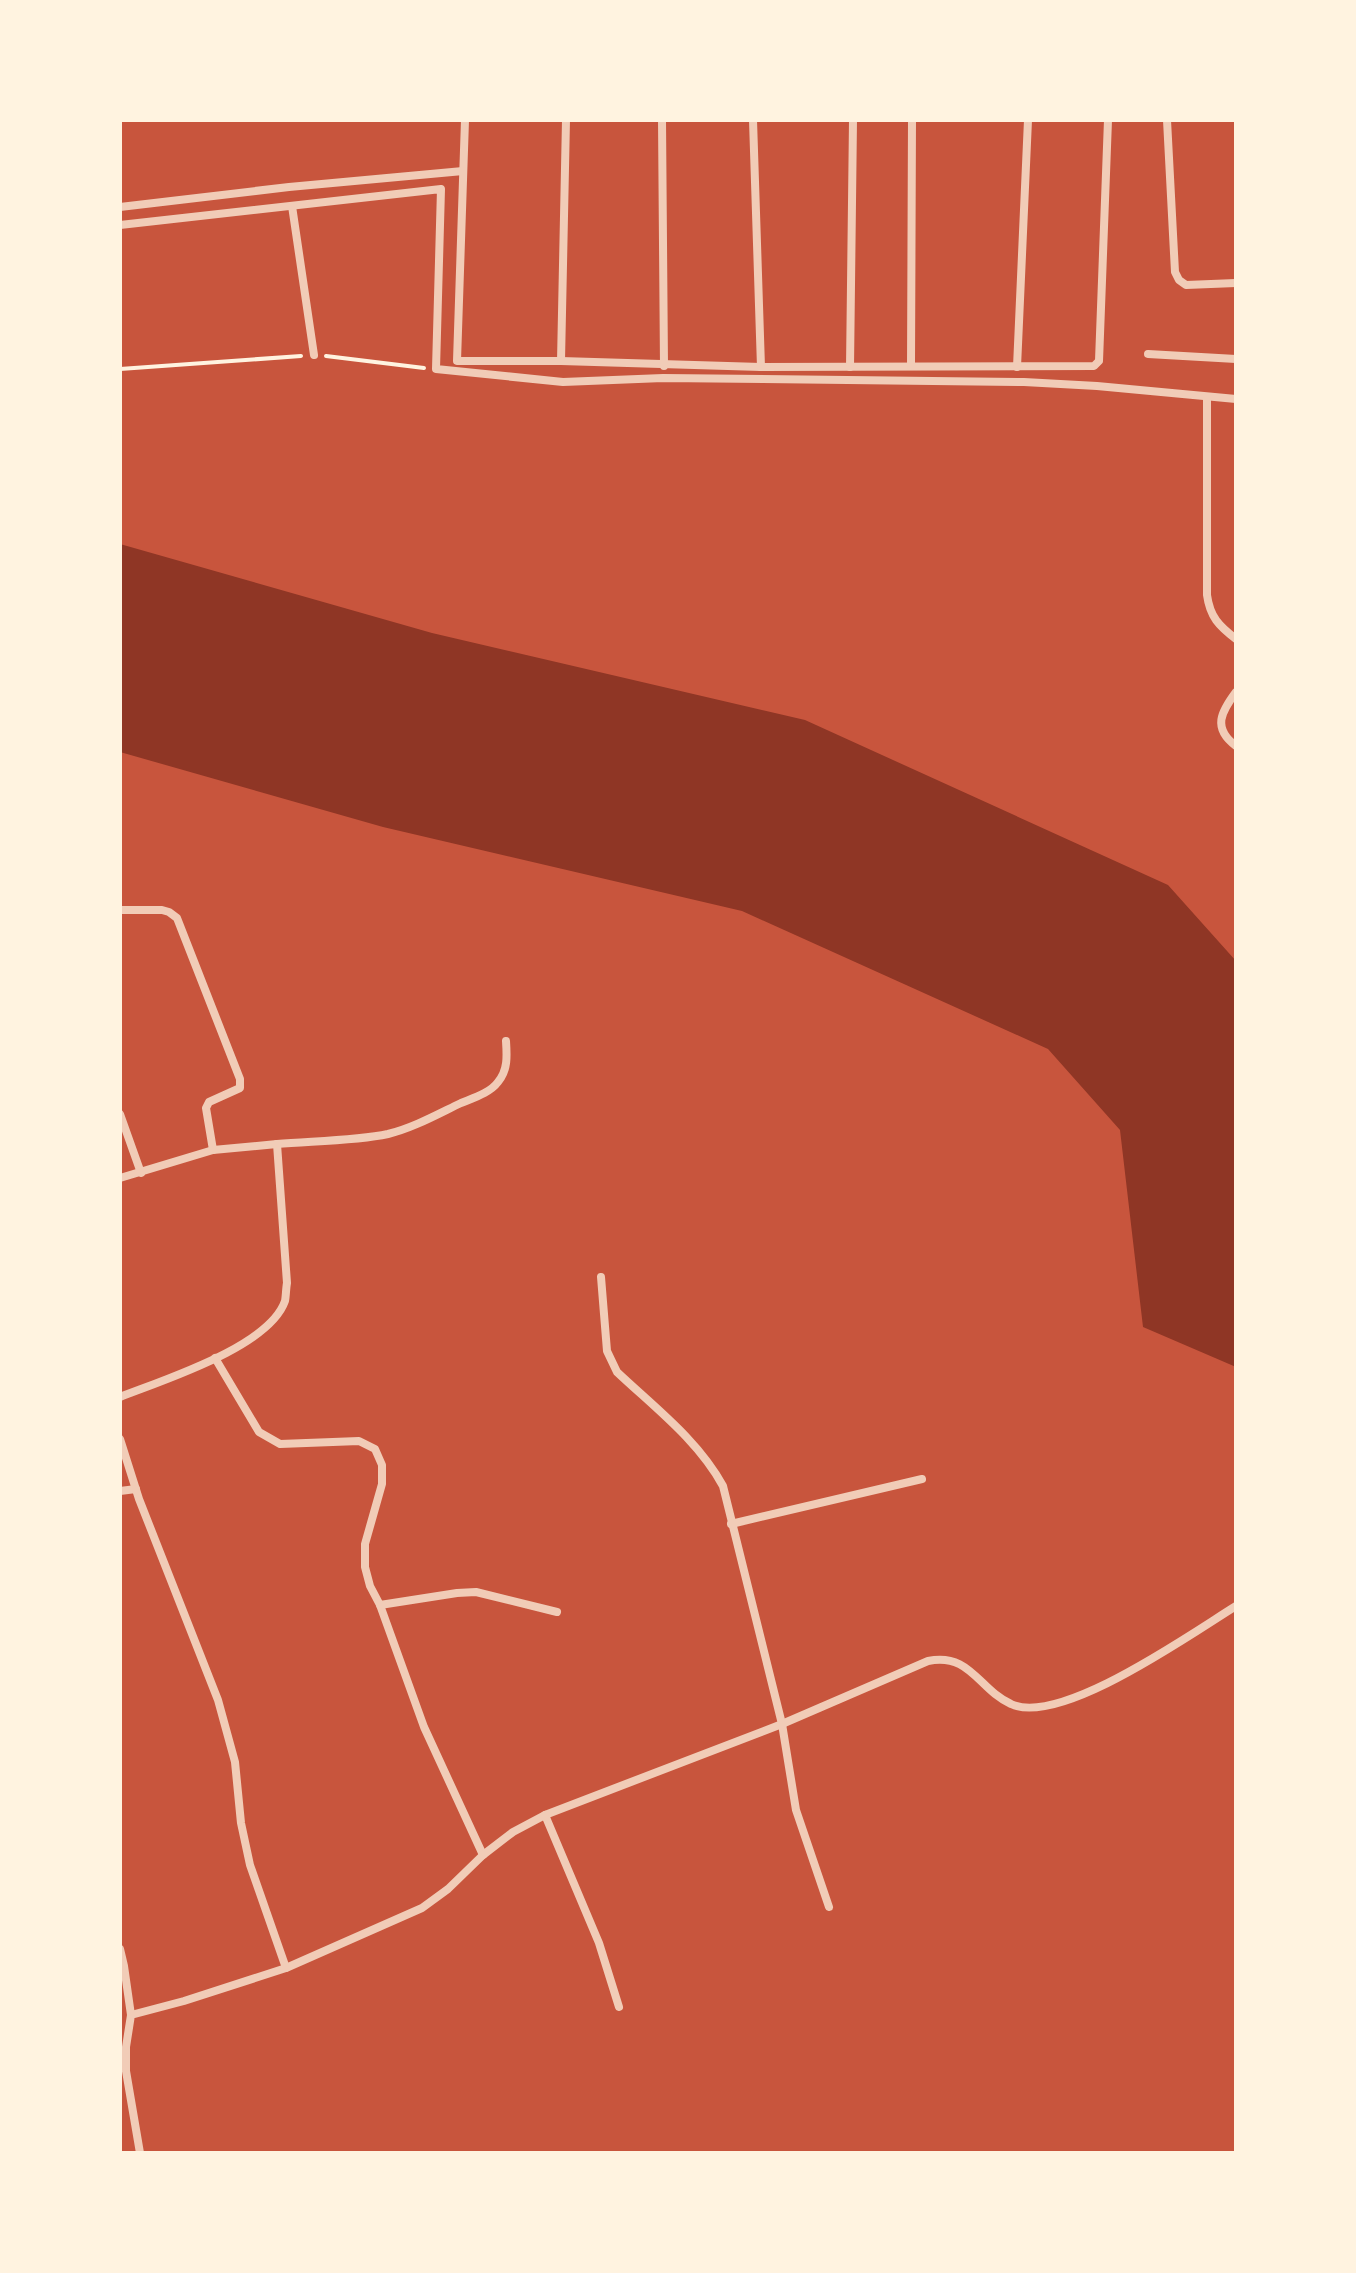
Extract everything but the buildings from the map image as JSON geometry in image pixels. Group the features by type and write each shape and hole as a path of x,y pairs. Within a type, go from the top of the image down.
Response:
{"street":[{"path":"465,120 457,361 761,367 1094,366 1099,361 1108,120"},
{"path":"561,361 566,120"},
{"path":"662,120 664,366"},
{"path":"753,120 761,367"},
{"path":"850,367 853,120"},
{"path":"911,366 912,120"},
{"path":"1017,367 1028,120"},
{"path":"1167,120 1175,272 1186,285 1236,283"},
{"path":"120,207 463,171"},
{"path":"120,225 441,189 436,369 563,382 663,378 1024,382 1236,399"},
{"path":"292,206 314,355"},
{"path":"1148,354 1236,359"},
{"path":"1207,397 1207,595 1214,620 1236,639"},
{"path":"1236,692 1223,710 1221,720 1223,732 1236,746"},
{"path":"120,910 162,910 177,918 240,1079 240,1088 209,1102 206,1108 213,1150"},
{"path":"120,1178 213,1150 369,1137 412,1126 497,1085 507,1063 506,1041"},
{"path":"120,1114 141,1173"},
{"path":"120,1397 215,1358 256,1336 273,1320 284,1302 287,1283 277,1144"},
{"path":"601,1277 610,1361 617,1372 698,1450 723,1486 782,1724 796,1810 829,1907"},
{"path":"215,1358 259,1432 280,1444 359,1441 375,1449 382,1465 382,1484 365,1544 365,1567 370,1586 380,1605 424,1727 483,1855"},
{"path":"120,1439 136,1489 218,1700 235,1762 241,1823 250,1865 286,1968"},
{"path":"731,1524 922,1479"},
{"path":"120,1491 136,1489"},
{"path":"380,1605 476,1592 557,1612"},
{"path":"131,2015 286,1968 422,1908 513,1832 545,1815 782,1724 928,1661 939,1658 951,1660 964,1666 1011,1705 1034,1709 1070,1700 1128,1673 1236,1606"},
{"path":"545,1815 599,1943 619,2007"},
{"path":"120,1949 131,2015 126,2071 140,2153"}],"path":[{"path":"120,369 314,355 436,369"}],"shaded area":[{"path":"120,544 432,633 805,720 1168,885 1236,961 1236,1367 1143,1327 1120,1130 1048,1049 742,911 383,827 120,752"}]}
